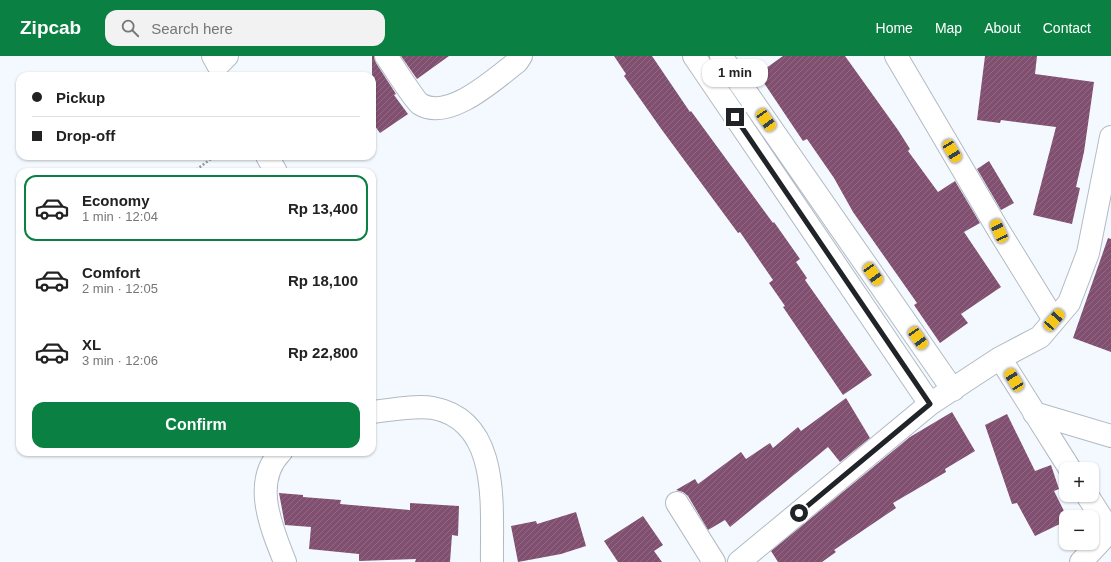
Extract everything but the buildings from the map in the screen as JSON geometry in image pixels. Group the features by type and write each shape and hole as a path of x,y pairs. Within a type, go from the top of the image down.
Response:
{"street":[{"path":"386,56 420,103 431,107 446,106 472,96 518,62 521,56"},
{"path":"694,56 930,404"},
{"path":"721,56 953,390"},
{"path":"896,56 999,231 1054,320"},
{"path":"739,562 930,404 1000,358 1040,336 1069,303 1088,253 1111,137"},
{"path":"1000,358 1066,462"},
{"path":"376,412 433,408 452,415 470,428 484,450 490,482 492,562"},
{"path":"1034,413 1111,436"},
{"path":"279,456 267,477 266,504 273,531 284,562"},
{"path":"1081,562 1110,530 1092,502"},
{"path":"676,503 714,562"}],"path":[{"path":"199,168 210,160"}],"route":[{"path":"735,117 930,404 799,513"}]}
